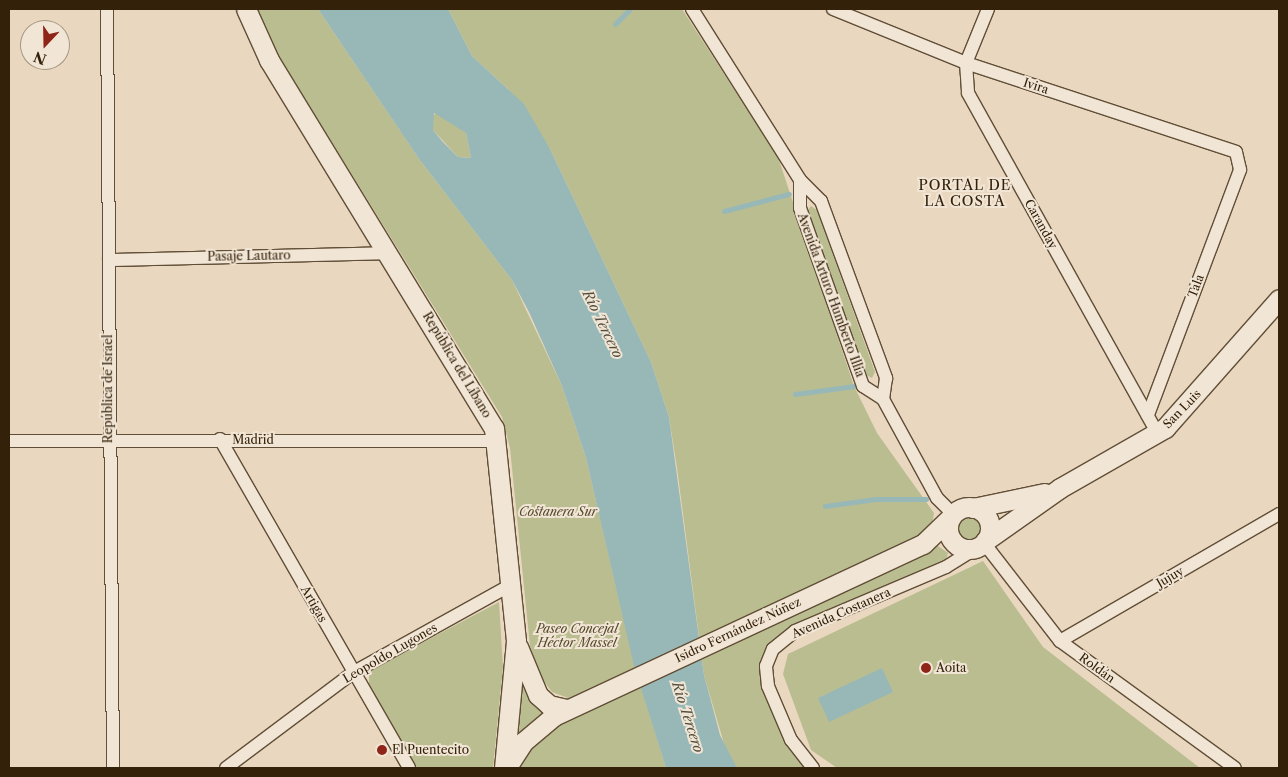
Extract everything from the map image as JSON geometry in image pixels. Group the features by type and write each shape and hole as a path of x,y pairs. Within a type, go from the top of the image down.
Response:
{"main road":[{"name":"República del Líbano","path":"246,9 269,60 465,375 498,441 513,584 516,641 506,768"},
{"name":"San Luis","path":"976,545 1060,488 1157,433 1279,299"},
{"name":"San Luis","path":"952,516 973,508 1060,488"},
{"path":"973,508 988,521 976,545"},
{"path":"923,544 952,516"},
{"path":"952,516 948,534 976,545"},
{"path":"923,544 939,541 976,545"},
{"name":"Isidro Fernández Núñez","path":"506,768 528,737 574,705 923,544"},
{"path":"516,641 538,696 554,707 574,705"}],"street":[{"name":"República de Israel","path":"107,9 109,260 107,440 112,768"},
{"name":"Avenida Arturo Humberto Illia","path":"692,9 800,180 821,201 886,378 883,400"},
{"name":"Ivira","path":"833,9 966,63 1231,148 1240,157"},
{"name":"Caranday","path":"988,9 966,63 968,93 1157,433"},
{"name":"Tala","path":"1148,415 1240,170 1240,157"},
{"name":"Avenida Arturo Humberto Illia","path":"800,180 800,208 863,386 883,400 932,490 952,516"},
{"name":"Pasaje Lautaro","path":"109,260 388,254"},
{"name":"Madrid","path":"9,441 220,439 498,441"},
{"name":"Artigas","path":"220,439 409,768"},
{"name":"Jujuy","path":"1060,641 1279,514"},
{"name":"Roldán","path":"976,545 1060,641 1235,768"},
{"name":"Avenida Costanera","path":"813,768 797,749 768,686 766,666 773,649 795,631 946,567 976,545"},
{"name":"Leopoldo Lugones","path":"226,768 354,672 513,584"}],"green space":[{"name":"Costanera Sur","path":"257,9 318,9 419,159 512,280 562,386 586,458 636,672 571,699 552,692 540,676 530,646 510,448 502,417 278,55"},
{"path":"448,9 682,9 778,157 854,386 877,433 934,513 932,525 902,550 890,551 898,568 907,564 904,557 938,546 948,553 946,560 790,628 772,642 761,665 764,689 792,752 806,768 737,768 727,754 704,675 669,417 651,362 550,149 508,89 472,56"},
{"path":"439,112 466,133 471,158 458,157 433,130 432,116"},
{"path":"811,206 817,210 875,372 872,378 866,375 807,211"},
{"path":"968,516 978,519 981,529 978,539 968,542 958,539 955,529 958,519"},
{"name":"Aoita","path":"983,561 1043,647 1200,768 837,768 811,750 783,674 788,654"},
{"path":"499,602 503,667 493,768 416,768 369,685 369,671"},
{"path":"520,670 551,711 516,736"},
{"path":"640,683 666,768 520,768 534,744 568,716 587,712"}],"water":[{"name":"Río Tercero","path":"318,9 448,9 472,56 524,104 550,149 651,362 669,417 704,675 720,735 737,768 666,768 634,666 586,458 562,386 529,312 512,280 419,159","holes":["434,113 466,133 471,158 458,157 442,141 433,130"]},
{"path":"882,668 893,692 829,722 818,698"}],"waterway":[{"path":"615,24 630,9"},
{"path":"724,211 789,194"},
{"path":"795,394 854,386"},
{"path":"825,506 876,499 926,499"}],"place":[{"name":"Aoita","path":"926,668"},
{"name":"El Puentecito","path":"382,750"}],"district":[{"name":"PORTAL DE LA COSTA","path":"965,194"}],"park label":[{"name":"Paseo Concejal Héctor Massel","path":"577,636"}]}
